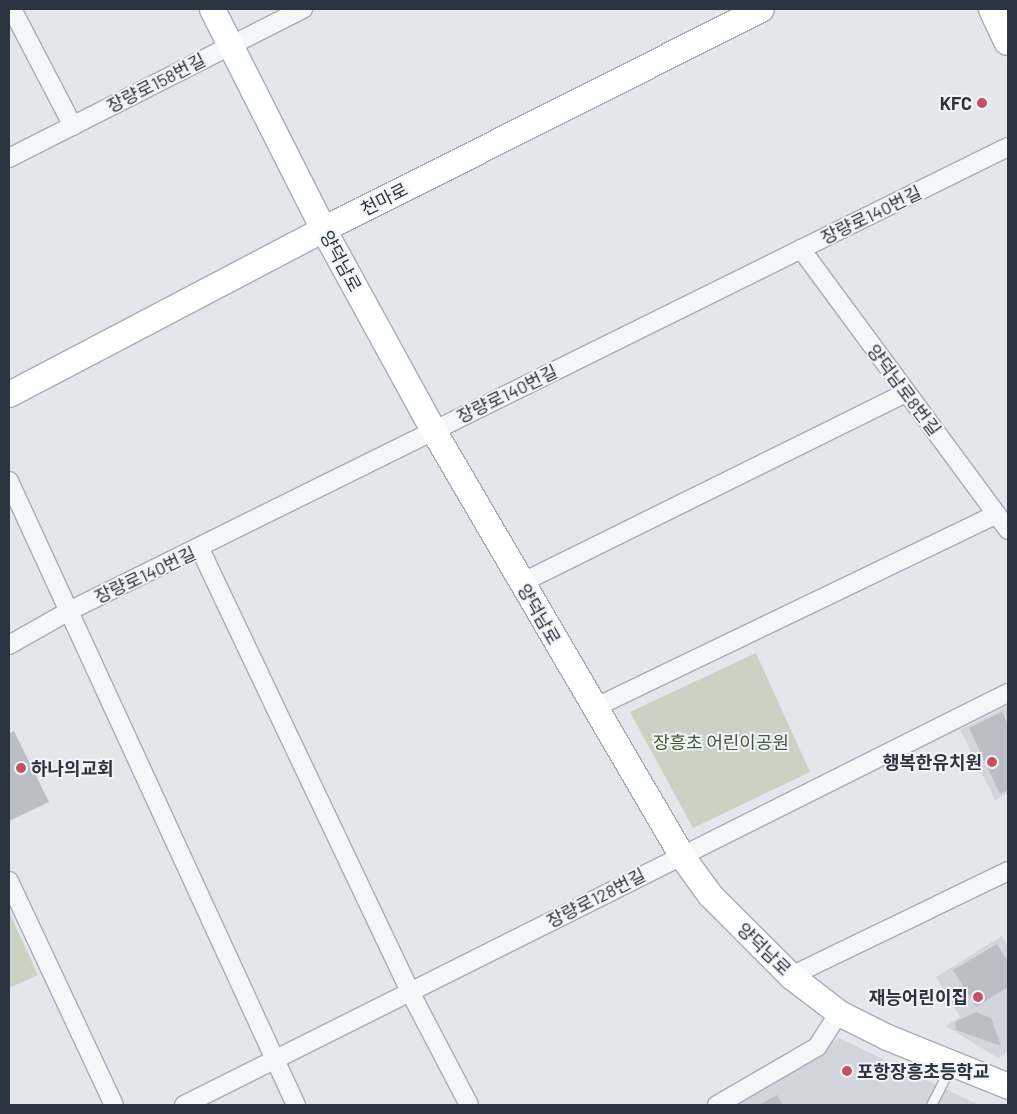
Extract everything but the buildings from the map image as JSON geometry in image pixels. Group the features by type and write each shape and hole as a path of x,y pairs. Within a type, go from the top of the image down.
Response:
{"main road":[{"path":"993,9 1008,41"}],"street":[{"path":"12,9 72,126"},
{"name":"양덕남로","path":"212,9 323,229 433,430 681,855 710,895 791,976 839,1013 952,1064 1005,1081"},
{"name":"장량로158번길","path":"9,158 303,9"},
{"name":"천마로","path":"9,394 323,229 761,9"},
{"name":"장량로140번길","path":"9,645 69,611 200,549 433,430 1008,147"},
{"name":"양덕남로8번길","path":"801,249 1008,530"},
{"path":"521,583 906,393"},
{"path":"9,482 296,1105"},
{"path":"594,708 997,514"},
{"path":"200,549 410,992 468,1105"},
{"name":"장량로128번길","path":"184,1105 1008,692"},
{"path":"791,976 1008,871"},
{"path":"9,881 114,1105"},
{"path":"717,1105 817,1047 839,1013"}],"lane":[{"path":"931,1105 952,1064"}],"shaded area":[{"name":"행복한유치원","path":"1008,706 1008,793 995,800 960,730"},
{"name":"재능어린이집","path":"1002,936 1008,947 1008,1051 998,1058 946,1026 960,1017 936,977"},
{"name":"포항장흥초등학교","path":"839,1038 979,1105 730,1105"}],"green space":[{"name":"장흥초 어린이공원","path":"756,653 810,772 693,828 630,712"},
{"path":"9,912 38,975 9,988"}],"place":[{"name":"KFC","path":"982,103"},
{"name":"행복한유치원","path":"992,762"},
{"name":"하나의교회","path":"21,768"},
{"name":"재능어린이집","path":"978,997"},
{"name":"포항장흥초등학교","path":"847,1071"}]}
